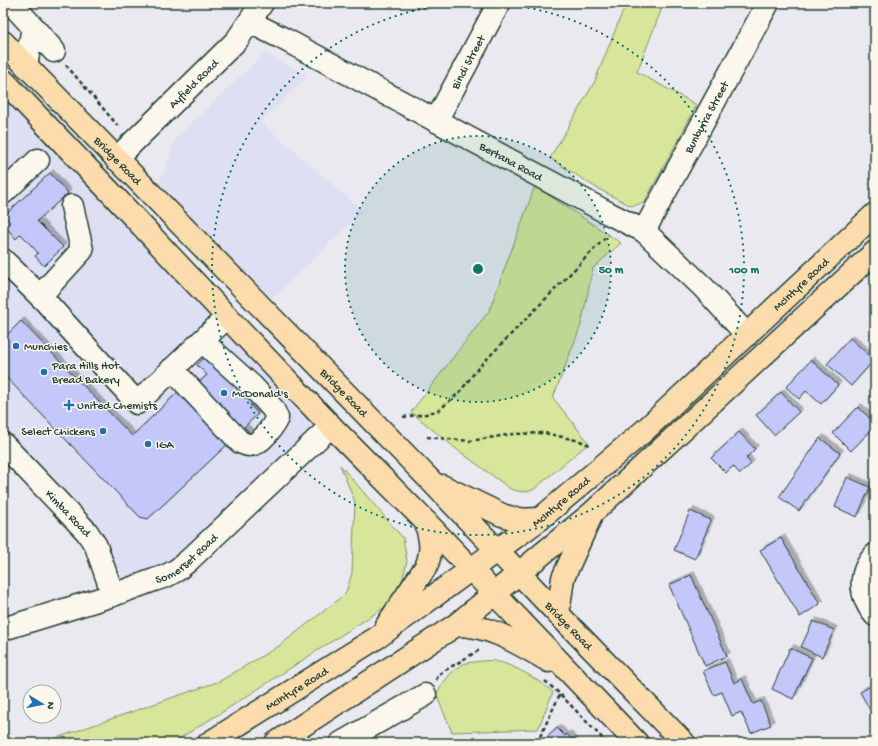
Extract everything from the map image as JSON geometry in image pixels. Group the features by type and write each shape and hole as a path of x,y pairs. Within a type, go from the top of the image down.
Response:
{"main road":[{"name":"Bridge Road","path":"3,42 684,743"},
{"path":"3,80 331,426 426,522 637,743"},
{"path":"97,178 116,159"},
{"name":"McIntyre Road","path":"209,743 378,637 540,519 644,431 875,214"},
{"path":"276,743 456,625 494,594 592,513 875,252"},
{"path":"227,272 227,317"},
{"path":"431,481 510,518 526,520 540,519"},
{"path":"558,614 563,578 592,513"},
{"path":"378,637 427,565 431,544 426,522"},
{"path":"456,625 466,625 493,631 568,671"}],"street":[{"path":"11,3 54,52"},
{"name":"Ayfield Road","path":"116,159 237,40 262,3"},
{"name":"Bindi Street","path":"436,121 499,3"},
{"name":"Bunburra Street","path":"644,231 768,3"},
{"name":"Bertana Road","path":"250,22 622,221 644,231 703,287 747,335"},
{"path":"26,66 33,27"},
{"path":"3,193 38,160"},
{"path":"40,296 82,250 72,206"},
{"path":"3,260 40,296 137,403 227,317"},
{"path":"172,369 240,442 248,445 256,443 264,436 272,427 277,418 273,409 252,386 202,341"},
{"name":"Somerset Road","path":"3,629 113,595 166,576 177,570 331,426"},
{"name":"Kimba Road","path":"3,444 87,532 96,546 113,595"},
{"path":"875,555 869,561 862,584 864,597 875,614"},
{"path":"341,743 425,695"}],"path":[{"path":"54,52 118,126"},
{"path":"403,417 426,414 439,410 460,392 478,368 622,221"},
{"path":"427,437 470,441 513,434 545,433 580,441 592,446"},
{"path":"425,695 434,686 439,674 476,651 486,647"},
{"path":"542,678 560,694 607,743"},
{"path":"537,743 560,694"}],"shaded area":[{"path":"265,53 308,76 261,122 363,211 272,299 159,184 176,138"},
{"path":"3,80 331,426 188,561 113,595 103,566 3,444"}],"green space":[{"path":"626,3 664,3 637,72 697,105 644,203 631,206 595,187 550,158 594,83"},
{"path":"535,186 621,243 593,268 581,325 553,398 589,443 533,490 524,492 512,490 455,448 411,412 489,311"},
{"path":"340,465 403,538 407,561 401,585 385,607 172,743 42,743 220,681 279,646 338,600 346,592 352,573 355,502"},
{"path":"482,661 503,663 518,669 540,682 553,692 538,729 452,732 436,694 449,676 461,665"}],"building":[{"path":"50,173 68,193 37,221 63,247 44,266 35,256 38,253 21,234 16,239 6,227 10,222 4,216"},
{"path":"21,321 132,436 180,390 229,443 148,519 140,517 3,374 3,339"},
{"path":"850,338 874,360 851,386 827,364"},
{"name":"McDonald's","path":"206,356 254,401 250,405 258,414 244,427 251,434 244,440 195,386 207,375 197,365"},
{"path":"811,360 838,385 821,404 806,391 799,399 786,387"},
{"path":"781,392 799,412 774,435 756,415"},
{"path":"858,407 875,423 875,426 851,451 833,433"},
{"path":"739,432 755,449 746,458 751,464 740,474 733,466 726,473 711,458"},
{"path":"820,438 840,453 799,511 779,497"},
{"path":"847,477 870,487 857,517 835,507"},
{"path":"690,511 711,520 695,559 674,550"},
{"path":"781,538 820,604 800,617 760,550"},
{"path":"691,575 727,656 705,666 669,585"},
{"path":"813,621 834,630 822,657 801,647"},
{"path":"790,648 812,658 793,699 772,689"},
{"path":"725,662 734,683 742,679 753,704 761,701 771,725 751,733 741,712 732,716 722,692 714,695 703,671"},
{"path":"875,684 875,712 872,714 860,692"},
{"path":"557,728 565,736 567,734 575,743 542,742"}],"place":[{"name":"Munchies","path":"16,346"},
{"name":"Para Hills Hot Bread Bakery","path":"44,372"},
{"name":"McDonald's","path":"224,393"},
{"name":"United Chemists","path":"69,405"},
{"name":"Select Chickens","path":"103,431"},
{"name":"IGA","path":"148,444"}]}
